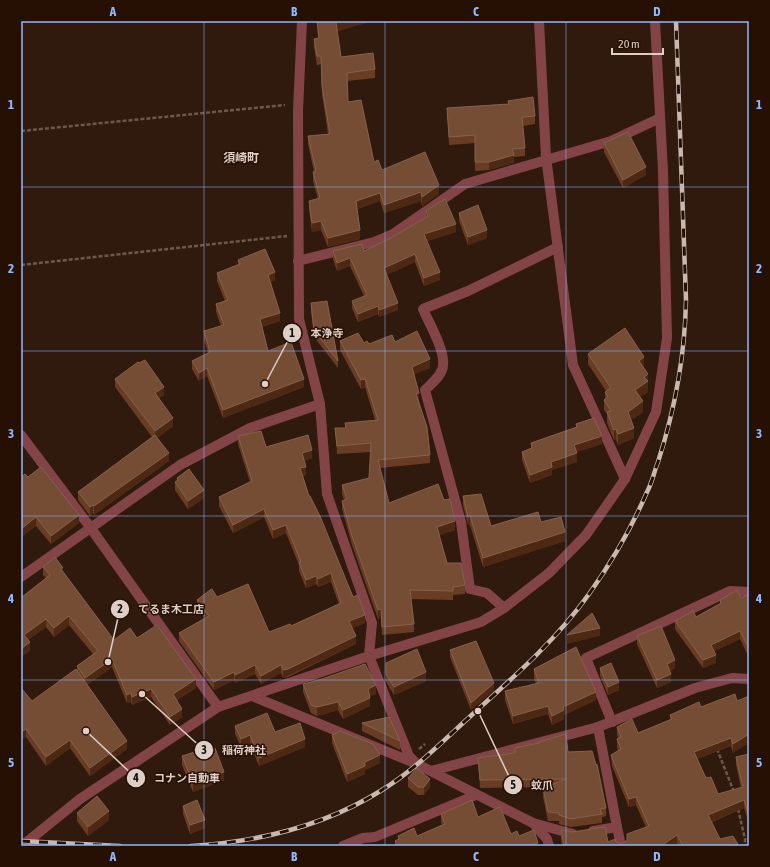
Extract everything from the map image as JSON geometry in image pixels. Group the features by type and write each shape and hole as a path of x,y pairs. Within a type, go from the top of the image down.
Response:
{"street":[{"path":"302,21 298,104 299,319 320,404 327,494 372,622 369,656 409,756 417,764"},
{"path":"539,21 546,161 573,365 625,479"},
{"path":"22,846 80,800 218,707 369,656 481,622 504,608 549,573 586,535 625,479 656,412 667,338 660,118 655,21"},
{"path":"298,261 374,242 393,234 465,184 611,141 660,118"},
{"path":"504,608 487,593 470,589 461,522 425,390 439,375 444,366 442,354 423,309 468,291 558,248"},
{"path":"21,577 180,465 250,428 320,404"},
{"path":"21,435 90,527 218,707"},
{"path":"612,722 586,658 730,591 749,592"},
{"path":"431,772 598,727 695,688 732,678 749,679"},
{"path":"252,696 417,764 533,824 571,834 617,827"},
{"path":"598,727 621,846"},
{"path":"343,846 363,838 375,837 476,794"},
{"path":"533,824 547,839 549,846"}],"path":[{"path":"21,131 298,104"},
{"path":"21,266 298,235"},
{"path":"716,746 732,784 736,800"},
{"path":"738,808 745,839 745,846"}],"building":[{"path":"317,21 341,21 336,22 341,57 373,53 375,69 347,73 348,102 361,100 374,162 378,160 382,170 425,152 439,185 422,197 421,192 384,205 380,193 356,201 360,230 328,238 321,221 312,223 309,201 320,198 313,172 316,171 308,136 330,134 322,86 321,56 317,56 314,39 319,38"},
{"path":"533,97 535,116 522,117 525,148 512,149 514,155 489,162 475,162 475,135 449,137 447,108 509,104 508,101"},
{"path":"628,132 646,167 623,180 604,143"},
{"path":"445,199 456,224 424,234 440,272 424,278 415,254 384,268 398,303 379,310 378,306 358,314 352,301 367,295 350,258 337,263 333,251 362,244 364,251 389,239 428,216 426,211"},
{"path":"478,205 487,230 468,237 459,213"},
{"path":"265,249 275,272 268,275 280,313 260,319 268,351 291,342 304,379 223,410 207,368 199,373 192,361 210,352 204,331 224,325 216,304 228,300 217,273 240,264 238,260"},
{"path":"327,301 338,361 314,330 311,303"},
{"path":"625,328 644,357 639,361 648,374 644,377 648,381 635,390 643,401 628,412 634,428 618,434 616,429 614,430 607,412 611,411 604,400 608,397 605,392 611,388 588,354"},
{"path":"417,331 430,359 412,367 419,393 416,394 427,427 430,455 378,460 389,503 438,484 444,500 450,499 455,521 437,527 447,563 461,563 465,585 453,587 453,591 410,590 414,624 382,627 381,609 378,610 352,536 342,501 347,499 342,485 369,478 371,443 337,446 335,428 346,428 345,423 378,420 365,379 361,380 340,341 358,333 364,343 367,341 369,344 392,335 395,342"},
{"path":"145,360 164,387 155,393 173,418 155,431 115,379 138,362 139,363"},
{"path":"594,418 602,436 574,445 577,453 551,462 552,467 530,475 522,452 532,448 531,443 577,427 576,424"},
{"path":"261,431 266,447 308,435 312,450 302,453 306,467 300,468 309,496 320,516 353,597 358,595 365,615 349,621 356,636 288,669 283,670 281,665 261,676 255,665 235,675 234,672 214,682 179,633 209,616 197,600 210,590 212,589 217,597 248,584 269,632 290,624 291,626 341,603 331,573 318,579 316,576 306,580 299,563 301,562 286,525 273,530 264,509 233,525 219,497 252,481 238,436"},
{"path":"155,435 169,453 94,506 93,505 90,507 78,492"},
{"path":"41,467 79,515 51,536 36,517 21,529 21,477 25,474 28,477"},
{"path":"189,469 204,490 188,501 175,482 178,480 177,478"},
{"path":"481,494 491,526 538,512 541,522 561,517 565,532 483,558 470,516 468,517 463,496"},
{"path":"55,557 63,568 61,569 114,640 130,628 137,638 157,625 196,679 173,694 182,709 170,717 151,689 132,697 131,693 127,695 112,659 85,678 77,666 98,651 69,616 54,628 46,619 24,635 30,642 21,649 21,596 22,597 50,575 43,567"},
{"path":"737,590 741,598 749,594 749,649 740,631 711,645 716,655 703,660 675,621 693,611 696,617 721,603 720,600"},
{"path":"592,613 600,628 567,635"},
{"path":"661,626 675,660 667,664 671,674 657,680 637,636"},
{"path":"476,641 494,683 471,703 450,650"},
{"path":"576,647 596,692 563,707 564,710 552,716 548,706 513,716 505,691 539,683 534,669"},
{"path":"417,649 426,672 394,687 386,674 386,663"},
{"path":"611,663 619,682 608,687 600,668"},
{"path":"365,664 376,685 368,689 370,698 343,710 338,702 317,707 311,705 303,684"},
{"path":"76,669 127,741 90,768 70,740 46,757 26,729 21,732 21,688 32,701"},
{"path":"735,694 737,701 749,696 749,734 733,744 731,738 694,752 706,778 711,777 718,794 743,787 736,757 749,754 749,816 744,800 708,815 720,839 733,836 739,846 683,846 677,835 661,846 564,846 561,830 572,832 605,827 608,842 615,839 616,842 622,844 627,840 627,834 649,826 636,797 629,799 611,755 621,749 617,739 621,737 617,727 632,719 638,733 672,719 670,715 699,702 701,707"},
{"path":"267,713 275,732 300,723 305,739 259,758 250,735 241,739 235,726"},
{"path":"389,717 400,741 362,723"},
{"path":"340,731 373,744 380,755 365,762 365,766 347,774 332,735"},
{"path":"566,734 568,752 592,751 596,765 597,764 606,808 600,809 602,814 571,819 559,815 559,813 548,812 543,788 566,779 480,780 478,758 515,753 515,748 539,743"},
{"path":"215,748 224,772 193,783 182,756 201,750 202,753"},
{"path":"417,768 430,779 424,787 418,787 408,778"},
{"path":"97,796 109,811 88,827 77,813"},
{"path":"197,800 205,820 190,825 183,806"},
{"path":"472,800 478,817 500,807 511,834 517,831 519,836 534,830 538,843 531,846 397,846 395,841 399,839 398,836 414,828 417,836 445,824 441,814"}],"railway":[{"path":"191,846 241,841 290,830 360,803 395,782 441,743 520,671 549,642 577,611 621,544 649,489 658,462 674,402 684,341 686,300 676,21"},
{"path":"21,841 120,846"}],"place":[{"name":"本浄寺","path":"265,384"},
{"name":"てるま木工店","path":"108,662"},
{"name":"稲荷神社","path":"142,694"},
{"name":"蚊爪","path":"478,711"},
{"name":"コナン自動車","path":"86,731"}],"district":[{"name":"須崎町","path":"241,158"}]}
